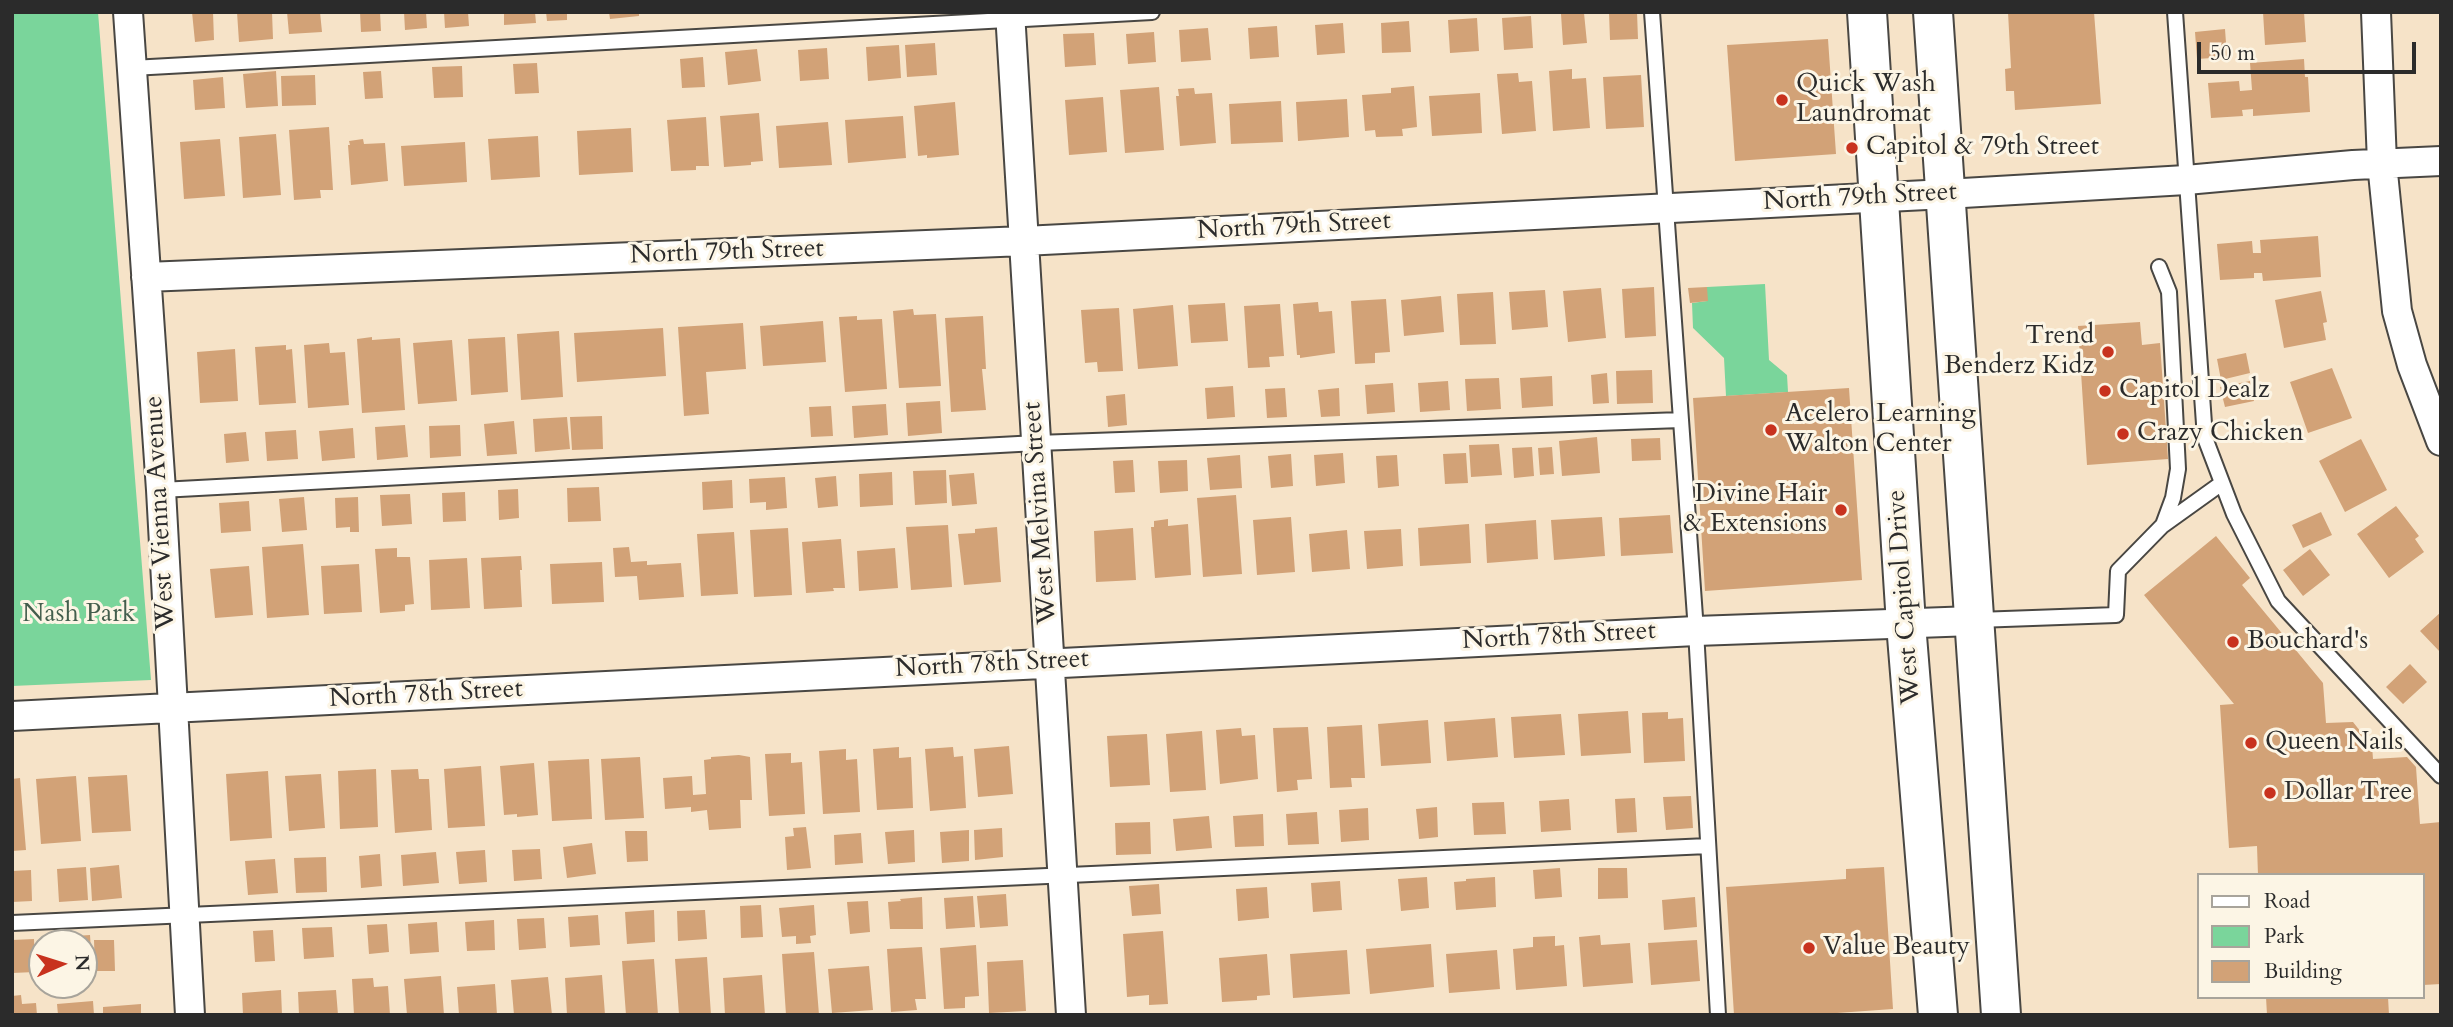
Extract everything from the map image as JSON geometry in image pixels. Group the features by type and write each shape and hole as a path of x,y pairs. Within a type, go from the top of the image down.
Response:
{"main road":[{"name":"West Capitol Drive","path":"1867,12 1906,625 1938,1015"},
{"path":"1933,12 2001,1015"}],"street":[{"name":"West Vienna Avenue","path":"128,12 162,490 190,1015"},
{"path":"2376,12 2382,163 2397,311 2412,365 2441,441"},
{"name":"West Melvina Street","path":"1011,17 1072,1015"},
{"name":"North 79th Street","path":"146,277 1024,241 1946,194 2441,161"},
{"name":"North 78th Street","path":"12,716 1050,662 1696,631 1973,621"}],"lane":[{"path":"132,68 1011,17 1152,12"},
{"path":"1652,12 1696,631 1718,1015"},
{"path":"2175,12 2206,438 2234,514 2278,601 2441,776"},
{"path":"2160,267 2169,292 2178,469 2174,498 2162,526"},
{"path":"162,490 1037,443 1681,420"},
{"path":"1973,621 2116,615 2118,571 2162,526 2222,483"},
{"path":"12,923 1708,846"}],"green space":[{"name":"Nash Park","path":"12,12 98,12 151,680 12,686"},
{"path":"1765,284 1769,360 1787,375 1788,392 1726,396 1724,358 1693,328 1692,303 1707,301 1707,287"}],"building":[{"path":"192,12 213,12 214,40 195,42"},
{"path":"237,12 272,12 273,39 239,42"},
{"path":"287,12 320,12 322,32 289,34"},
{"path":"360,12 380,12 381,31 361,32"},
{"path":"404,12 426,12 427,28 405,30"},
{"path":"444,12 468,12 469,26 445,28"},
{"path":"504,12 535,12 536,23 504,25"},
{"path":"546,12 567,12 567,20 547,21"},
{"path":"609,12 639,12 639,16 610,19"},
{"path":"1609,12 1637,12 1638,39 1610,40"},
{"path":"2008,12 2094,12 2101,104 2015,110 2014,91 2006,91 2005,69 2011,68"},
{"path":"2263,12 2304,12 2306,42 2265,45"},
{"path":"1584,13 1587,43 1563,45 1561,14"},
{"path":"1531,16 1533,48 1504,50 1502,18"},
{"path":"1477,18 1479,51 1450,53 1448,20"},
{"path":"1409,21 1411,52 1382,53 1381,23"},
{"path":"1343,23 1345,53 1317,55 1315,25"},
{"path":"1277,26 1279,57 1250,59 1248,28"},
{"path":"1208,28 1211,60 1181,62 1179,30"},
{"path":"2225,29 2227,57 2197,59 2195,32"},
{"path":"1154,32 1156,62 1128,64 1126,34"},
{"path":"1094,33 1096,65 1065,67 1063,34"},
{"name":"Quick Wash Laundromat","path":"1828,39 1836,154 1735,161 1727,45"},
{"path":"935,43 937,75 907,77 905,45"},
{"path":"899,45 901,78 868,81 866,47"},
{"path":"827,48 829,79 800,81 798,50"},
{"path":"757,49 761,81 728,85 725,52"},
{"path":"703,57 705,87 682,88 680,59"},
{"path":"2304,59 2310,112 2253,116 2253,109 2242,110 2243,116 2211,118 2208,83 2239,81 2240,91 2252,90 2250,63"},
{"path":"537,63 539,93 515,94 513,64"},
{"path":"462,66 463,97 434,98 432,67"},
{"path":"1572,69 1572,79 1586,78 1590,128 1553,131 1549,71"},
{"path":"276,71 278,106 246,108 243,74"},
{"path":"381,71 383,98 365,99 363,72"},
{"path":"1518,73 1519,82 1532,81 1536,131 1502,134 1497,74"},
{"path":"315,75 316,105 282,106 281,76"},
{"path":"1641,75 1644,127 1606,129 1603,77"},
{"path":"223,77 225,108 195,110 193,80"},
{"path":"1414,86 1417,127 1402,129 1403,136 1376,137 1375,130 1365,131 1362,95 1391,93 1391,88"},
{"path":"1159,87 1164,150 1125,153 1120,90"},
{"path":"1194,88 1195,94 1212,93 1216,143 1180,146 1176,96 1179,96 1178,89"},
{"path":"1480,93 1482,133 1432,136 1429,96"},
{"path":"1103,97 1107,152 1069,155 1065,100"},
{"path":"1347,99 1349,137 1298,141 1296,102"},
{"path":"1281,101 1283,142 1231,144 1229,104"},
{"path":"955,102 959,155 927,158 927,155 918,156 914,106"},
{"path":"759,113 763,161 751,162 751,165 724,167 720,116"},
{"path":"903,116 906,158 848,163 845,120"},
{"path":"706,117 709,166 696,166 696,170 671,171 667,120"},
{"path":"828,122 832,165 779,168 776,126"},
{"path":"329,127 333,190 320,190 321,198 294,200 289,130"},
{"path":"631,128 633,172 579,175 577,131"},
{"path":"276,134 281,195 243,198 239,137"},
{"path":"538,136 540,177 491,180 488,139"},
{"path":"220,139 225,196 184,199 180,142"},
{"path":"363,139 364,144 385,143 388,181 351,185 349,141"},
{"path":"465,142 467,182 404,186 401,146"},
{"path":"2318,236 2321,277 2263,281 2262,273 2254,273 2254,278 2220,280 2217,244 2252,241 2253,253 2261,253 2260,240"},
{"path":"1654,287 1656,336 1625,338 1622,289"},
{"path":"1707,287 1708,301 1690,303 1688,288"},
{"path":"1601,288 1606,338 1568,342 1563,291"},
{"path":"1545,290 1548,327 1512,330 1509,292"},
{"path":"2321,291 2327,322 2323,323 2326,340 2284,348 2275,300"},
{"path":"1493,292 1496,344 1460,345 1457,294"},
{"path":"1441,296 1444,332 1404,336 1401,300"},
{"path":"1386,299 1390,352 1375,353 1375,363 1355,364 1351,301"},
{"path":"1318,302 1319,312 1332,311 1335,353 1300,358 1300,355 1297,355 1293,304"},
{"path":"1225,303 1228,341 1191,343 1188,305"},
{"path":"1280,304 1284,356 1269,357 1270,367 1248,368 1244,306"},
{"path":"1173,305 1178,366 1138,369 1133,309"},
{"path":"1119,308 1123,371 1098,372 1097,362 1085,363 1081,310"},
{"path":"913,309 914,315 936,314 941,386 899,388 893,311"},
{"path":"857,316 857,320 882,319 887,389 845,392 839,317"},
{"path":"983,316 986,369 982,369 986,410 951,412 945,318"},
{"path":"823,321 826,362 763,366 760,326"},
{"path":"2140,322 2142,345 2160,343 2168,459 2087,465 2078,326"},
{"path":"743,323 746,369 706,372 709,414 684,416 678,327"},
{"path":"663,328 666,376 577,382 574,333"},
{"path":"559,331 563,397 521,400 517,334"},
{"path":"372,337 372,340 400,338 405,410 362,413 357,339"},
{"path":"505,337 508,392 471,395 468,339"},
{"path":"452,340 457,401 418,404 413,343"},
{"path":"329,343 330,353 345,352 349,405 308,408 304,345"},
{"path":"286,345 286,350 292,349 296,403 259,405 255,347"},
{"path":"235,349 238,401 200,403 197,352"},
{"path":"2246,353 2250,373 2221,380 2217,359"},
{"path":"2332,368 2352,418 2308,433 2290,382"},
{"path":"1652,370 1653,403 1617,404 1616,371"},
{"path":"1607,373 1609,403 1593,404 1591,375"},
{"path":"1552,376 1553,406 1522,408 1520,378"},
{"path":"1499,378 1501,409 1467,411 1465,379"},
{"path":"1448,381 1450,410 1420,412 1418,383"},
{"path":"2250,381 2254,401 2225,407 2220,387"},
{"path":"1393,383 1395,412 1367,414 1365,385"},
{"path":"1233,386 1235,417 1207,419 1205,388"},
{"path":"1285,388 1287,417 1267,418 1265,389"},
{"path":"1339,388 1340,416 1321,417 1318,390"},
{"path":"1849,388 1862,580 1705,591 1693,398"},
{"path":"1125,394 1127,425 1108,427 1106,396"},
{"path":"940,401 942,433 908,436 906,403"},
{"path":"886,404 888,435 854,438 852,406"},
{"path":"831,406 833,436 811,437 809,407"},
{"path":"602,416 603,449 572,450 570,417"},
{"path":"567,417 570,449 535,452 533,419"},
{"path":"514,421 517,454 487,456 484,424"},
{"path":"405,425 408,457 377,460 375,427"},
{"path":"460,425 461,456 430,458 429,426"},
{"path":"353,428 355,458 322,461 319,431"},
{"path":"296,430 298,459 267,461 265,432"},
{"path":"246,432 249,461 226,463 224,434"},
{"path":"1597,437 1600,473 1562,476 1559,441"},
{"path":"1660,438 1661,460 1632,461 1631,439"},
{"path":"2361,439 2387,490 2345,512 2319,461"},
{"path":"1499,444 1502,475 1471,477 1469,445"},
{"path":"1532,447 1534,476 1514,478 1512,448"},
{"path":"1552,447 1554,474 1540,475 1538,448"},
{"path":"1343,453 1345,483 1316,486 1314,455"},
{"path":"1466,453 1468,483 1445,484 1443,454"},
{"path":"1291,454 1293,486 1271,488 1268,456"},
{"path":"1240,455 1242,488 1210,490 1207,458"},
{"path":"1397,455 1399,486 1378,488 1376,456"},
{"path":"1133,460 1135,492 1115,493 1113,461"},
{"path":"1187,460 1188,491 1160,493 1158,461"},
{"path":"946,470 947,503 915,505 913,471"},
{"path":"892,472 893,505 860,507 859,474"},
{"path":"974,473 977,504 952,506 949,475"},
{"path":"836,476 838,506 818,508 815,478"},
{"path":"785,477 787,508 766,510 766,502 750,503 749,479"},
{"path":"732,480 733,508 703,510 702,482"},
{"path":"599,487 601,521 568,522 567,488"},
{"path":"518,489 519,518 499,520 498,490"},
{"path":"465,492 466,521 443,522 442,493"},
{"path":"410,494 412,524 382,526 380,495"},
{"path":"1236,495 1242,574 1203,577 1197,498"},
{"path":"304,497 307,530 282,532 279,499"},
{"path":"358,497 359,532 350,532 350,527 336,528 335,498"},
{"path":"249,501 251,531 221,533 219,503"},
{"path":"2396,506 2419,536 2415,539 2424,552 2389,578 2357,534"},
{"path":"2321,512 2332,535 2303,548 2292,525"},
{"path":"1670,515 1673,553 1621,556 1619,518"},
{"path":"1291,517 1295,572 1257,575 1253,520"},
{"path":"1602,517 1605,556 1554,560 1551,520"},
{"path":"1168,519 1168,526 1188,524 1191,575 1155,578 1151,527 1154,527 1154,521"},
{"path":"1536,520 1538,559 1487,563 1485,524"},
{"path":"1469,524 1471,563 1420,566 1418,528"},
{"path":"948,525 952,587 911,590 906,527"},
{"path":"997,527 1001,582 964,585 958,534"},
{"path":"788,528 792,595 754,597 750,530"},
{"path":"1133,528 1136,580 1096,582 1094,531"},
{"path":"1401,529 1403,566 1367,569 1364,531"},
{"path":"1347,530 1350,569 1312,572 1309,534"},
{"path":"734,532 738,594 701,596 697,534"},
{"path":"2216,536 2250,578 2242,585 2323,683 2326,723 2353,722 2372,746 2373,759 2407,757 2416,767 2420,824 2441,822 2441,984 2425,985 2425,873 2258,873 2257,846 2229,848 2220,705 2234,704 2144,595"},
{"path":"841,539 845,588 806,593 802,542"},
{"path":"303,544 309,615 267,618 262,547"},
{"path":"629,547 631,562 647,561 647,565 681,563 684,597 639,600 637,576 615,577 613,548"},
{"path":"397,548 397,557 410,557 414,604 405,605 405,611 380,613 375,549"},
{"path":"895,548 898,588 859,591 857,551"},
{"path":"2310,549 2330,575 2303,596 2283,570"},
{"path":"521,556 522,607 484,609 481,558"},
{"path":"467,558 470,608 431,610 429,560"},
{"path":"602,562 604,602 552,604 550,564"},
{"path":"359,564 362,612 324,614 321,566"},
{"path":"249,566 253,615 215,618 210,569"},
{"path":"2441,612 2441,653 2420,631"},
{"path":"2410,664 2427,682 2403,704 2386,687"},
{"path":"1628,711 1631,753 1581,756 1578,714"},
{"path":"1668,712 1668,719 1683,718 1685,761 1644,763 1642,713"},
{"path":"1561,714 1565,755 1514,758 1511,717"},
{"path":"1495,718 1498,757 1447,761 1444,722"},
{"path":"1428,720 1431,763 1381,766 1378,724"},
{"path":"1362,725 1365,778 1351,778 1352,787 1330,788 1327,727"},
{"path":"1308,727 1312,779 1297,780 1298,790 1277,792 1273,728"},
{"path":"1241,728 1242,736 1255,735 1258,779 1220,784 1216,730"},
{"path":"1202,731 1206,790 1170,792 1166,734"},
{"path":"1147,734 1150,785 1110,787 1107,736"},
{"path":"1009,746 1013,794 978,797 974,749"},
{"path":"899,747 899,758 911,757 913,808 877,810 873,749"},
{"path":"953,747 954,757 963,756 966,808 930,811 925,749"},
{"path":"846,749 846,760 857,759 860,812 823,814 819,751"},
{"path":"791,753 791,763 802,762 805,814 769,816 765,754"},
{"path":"739,755 750,757 752,800 740,800 741,828 709,830 707,810 691,812 691,807 665,809 663,778 692,776 693,795 706,794 704,760"},
{"path":"640,757 644,818 605,820 601,759"},
{"path":"589,759 592,819 552,821 548,761"},
{"path":"534,763 538,815 504,815 500,766"},
{"path":"481,766 485,826 448,828 444,769"},
{"path":"376,769 378,827 340,829 338,771"},
{"path":"418,769 419,779 429,779 432,830 395,833 391,770"},
{"path":"268,771 272,838 230,841 226,774"},
{"path":"321,774 325,828 289,831 285,776"},
{"path":"127,775 131,831 92,833 88,777"},
{"path":"76,776 81,841 41,844 36,779"},
{"path":"20,778 26,850 12,851 12,779"},
{"path":"1691,796 1693,828 1666,830 1663,797"},
{"path":"1635,798 1637,832 1617,833 1615,799"},
{"path":"1569,799 1571,830 1541,832 1539,801"},
{"path":"1504,802 1506,834 1474,835 1472,803"},
{"path":"1437,807 1438,837 1419,839 1416,809"},
{"path":"1368,808 1369,840 1341,842 1339,810"},
{"path":"1317,812 1319,844 1288,845 1286,814"},
{"path":"1263,814 1264,846 1235,847 1233,816"},
{"path":"1209,816 1212,848 1176,851 1173,819"},
{"path":"1150,822 1151,854 1116,855 1115,823"},
{"path":"806,827 811,868 787,870 785,837 794,836 793,828"},
{"path":"1002,828 1003,857 975,860 974,830"},
{"path":"914,830 915,862 888,864 885,832"},
{"path":"969,830 969,861 942,863 940,832"},
{"path":"625,831 647,831 648,861 627,862"},
{"path":"861,833 863,863 835,865 834,835"},
{"path":"592,843 596,874 567,878 563,847"},
{"path":"540,849 542,879 514,881 512,850"},
{"path":"485,850 487,882 459,884 456,852"},
{"path":"436,852 439,883 403,886 401,855"},
{"path":"380,854 382,886 361,888 359,856"},
{"path":"326,857 327,892 296,893 294,858"},
{"path":"275,859 278,893 248,895 245,861"},
{"path":"119,865 122,898 92,901 90,868"},
{"path":"86,867 88,900 59,902 57,869"},
{"name":"Value Beauty","path":"1884,867 1893,1009 1809,1015 1734,1015 1726,887 1846,879 1846,869"},
{"path":"1560,868 1562,897 1535,899 1533,870"},
{"path":"1598,868 1627,868 1628,898 1598,899"},
{"path":"31,870 32,901 12,902 12,871"},
{"path":"1427,877 1429,908 1401,911 1398,879"},
{"path":"1495,877 1496,907 1456,910 1454,882"},
{"path":"1340,881 1342,910 1313,912 1311,883"},
{"path":"1159,884 1161,914 1132,916 1129,886"},
{"path":"1267,887 1269,918 1238,921 1236,889"},
{"path":"1006,894 1008,926 980,928 977,896"},
{"path":"973,896 975,927 946,929 944,898"},
{"path":"922,897 923,929 890,929 888,902"},
{"path":"1695,897 1697,927 1664,930 1662,900"},
{"path":"868,901 870,932 850,934 847,902"},
{"path":"761,905 763,937 741,938 740,906"},
{"path":"814,905 816,935 810,936 811,943 796,944 796,936 782,937 779,908"},
{"path":"654,910 655,942 627,944 625,912"},
{"path":"705,910 707,939 678,941 677,911"},
{"path":"598,915 600,945 570,947 568,917"},
{"path":"544,918 546,948 519,950 517,919"},
{"path":"494,920 495,950 467,951 465,922"},
{"path":"437,922 439,952 410,954 408,924"},
{"path":"387,924 389,952 369,954 367,925"},
{"path":"332,927 334,957 304,959 302,928"},
{"path":"273,930 275,961 255,962 253,931"},
{"path":"1163,931 1168,1004 1149,1005 1149,995 1127,997 1123,934"},
{"path":"1600,935 1601,945 1630,943 1633,983 1583,987 1579,937"},
{"path":"1555,936 1555,946 1564,945 1567,986 1516,990 1513,949 1533,947 1533,937"},
{"path":"28,939 28,972 12,973 12,940"},
{"path":"98,940 114,940 115,971 98,971"},
{"path":"1697,940 1700,981 1651,985 1648,943"},
{"path":"1431,944 1434,987 1370,994 1366,949"},
{"path":"976,945 979,996 965,997 965,1008 944,1009 940,948"},
{"path":"922,947 926,999 915,999 917,1010 891,1012 887,949"},
{"path":"1347,950 1350,994 1293,998 1290,954"},
{"path":"1497,950 1500,989 1449,993 1446,954"},
{"path":"814,952 819,1015 786,1015 782,954"},
{"path":"1267,954 1270,995 1257,996 1257,1000 1222,1002 1219,958"},
{"path":"707,957 711,1015 679,1015 675,959"},
{"path":"654,959 658,1015 626,1015 622,961"},
{"path":"1023,960 1026,1011 989,1013 987,962"},
{"path":"869,966 873,1010 832,1013 828,969"},
{"path":"602,975 605,1015 567,1015 565,978"},
{"path":"762,975 765,1015 725,1015 723,978"},
{"path":"441,976 444,1015 407,1015 404,979"},
{"path":"548,977 552,1015 514,1015 511,980"},
{"path":"373,978 374,987 388,986 390,1015 354,1015 352,979"},
{"path":"495,984 497,1015 459,1015 457,987"},
{"path":"281,990 282,1015 243,1015 242,993"},
{"path":"336,990 338,1015 299,1015 298,992"},
{"path":"21,995 22,1004 36,1003 37,1015 12,1015 12,996"},
{"path":"2266,999 2388,999 2389,1015 2267,1015"},
{"path":"93,1001 94,1015 58,1015 57,1004"},
{"path":"141,1004 141,1015 103,1015 103,1007"}],"place":[{"name":"Quick Wash Laundromat","path":"1782,100"},
{"name":"Capitol & 79th Street","path":"1852,148"},
{"name":"Trend Benderz Kidz","path":"2108,352"},
{"name":"Capitol Dealz","path":"2105,391"},
{"name":"Acelero Learning Walton Center","path":"1771,430"},
{"name":"Crazy Chicken","path":"2123,434"},
{"name":"Divine Hair & Extensions","path":"1841,510"},
{"name":"Bouchard's","path":"2233,642"},
{"name":"Queen Nails","path":"2251,743"},
{"name":"Dollar Tree","path":"2270,793"},
{"name":"Value Beauty","path":"1809,948"}]}
